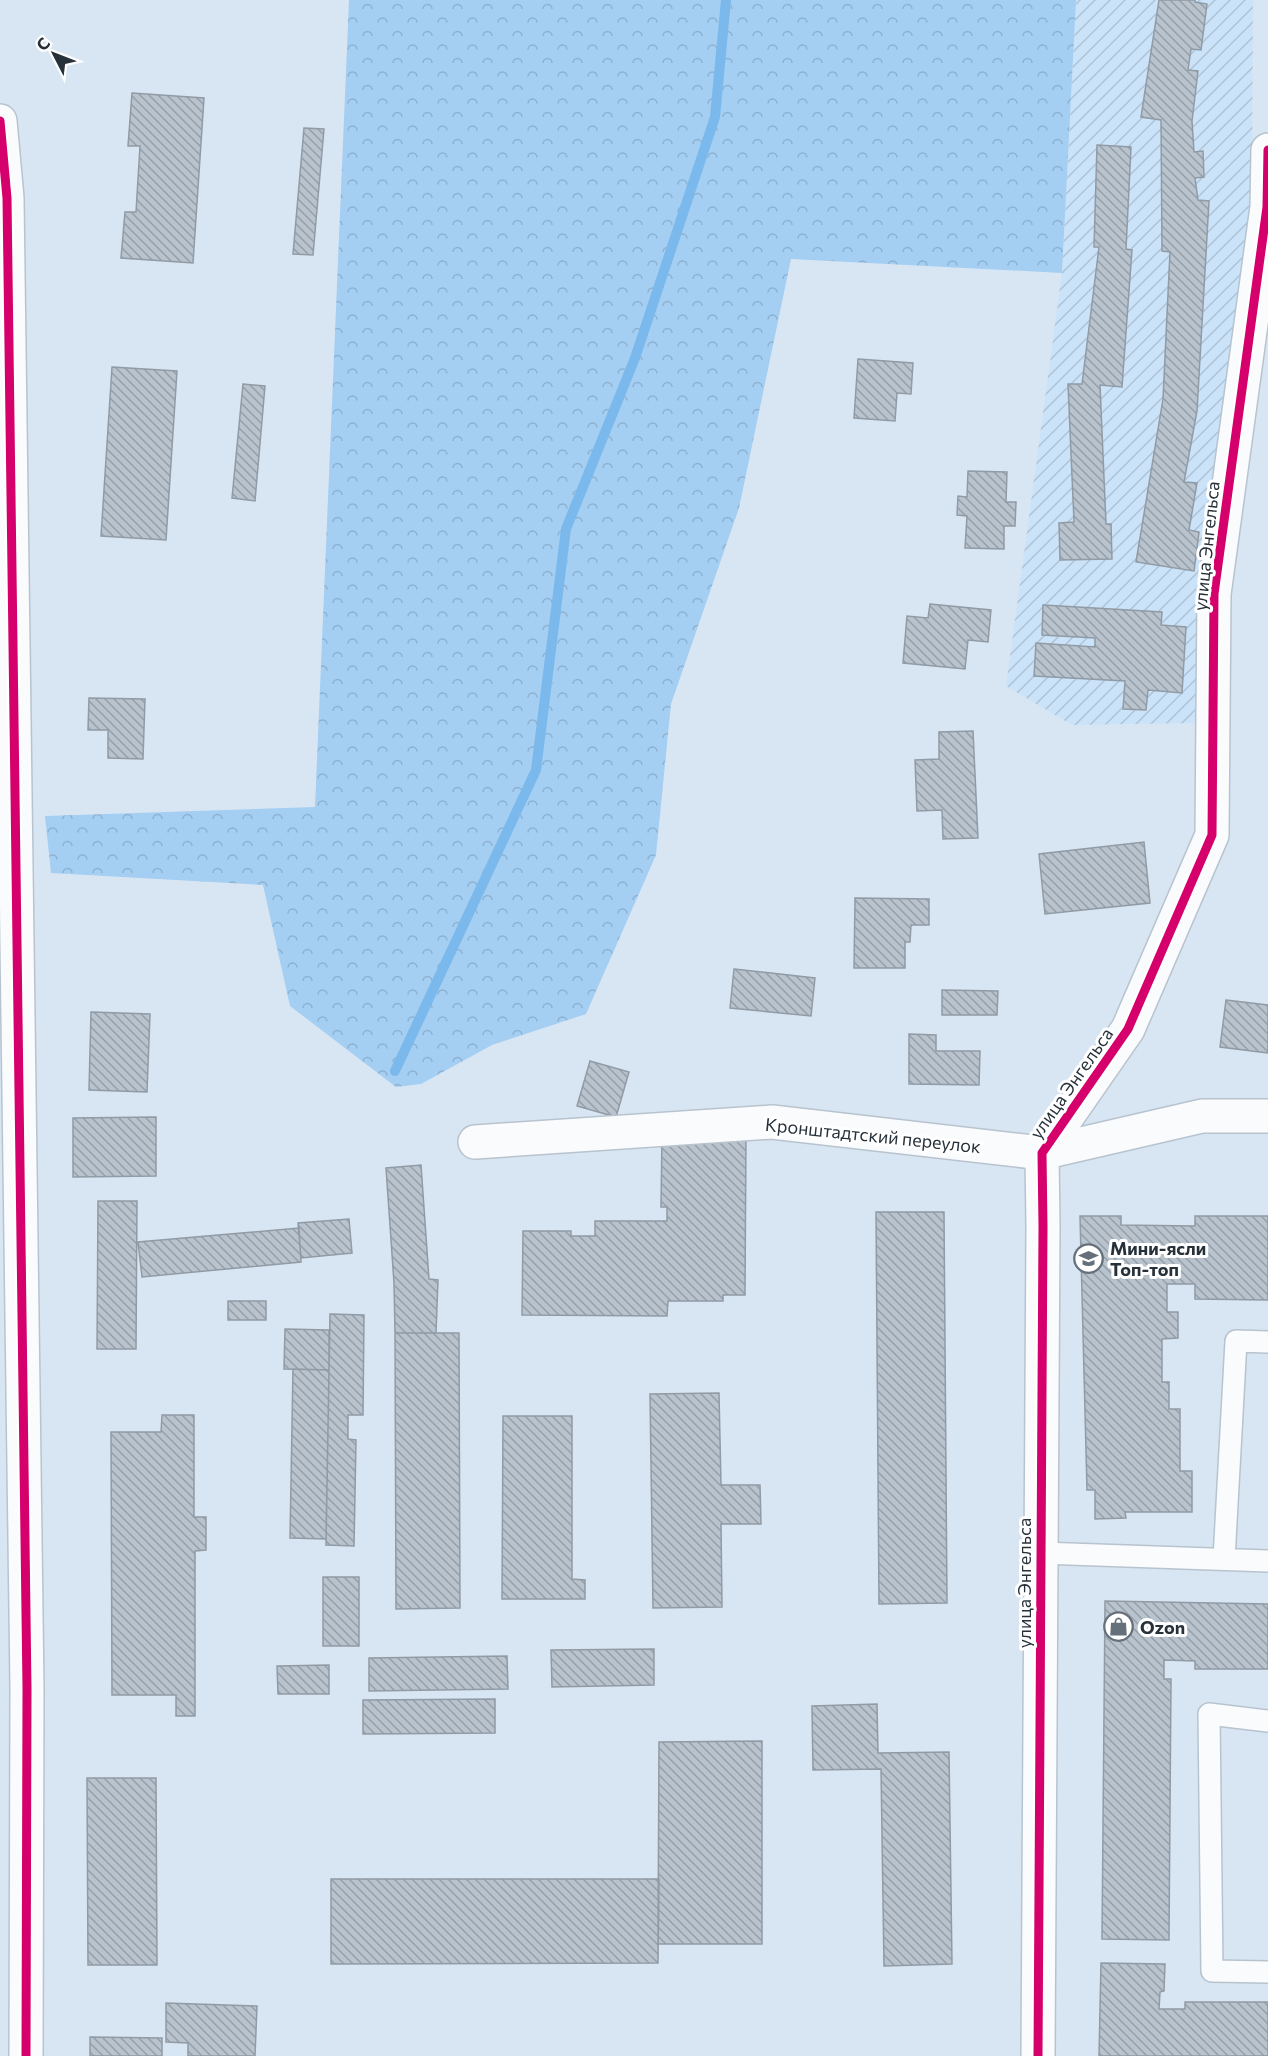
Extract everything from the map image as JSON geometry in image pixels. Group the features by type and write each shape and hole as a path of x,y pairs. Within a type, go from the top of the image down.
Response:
{"street":[{"path":"0,121 7,198 22,1289 27,1688 26,2056"},
{"name":"улица Энгельса","path":"1038,2056 1042,1153 1128,1029 1212,835 1214,594 1268,207 1268,150"},
{"name":"Кронштадтский переулок","path":"475,1142 772,1122 1042,1153 1202,1116 1268,1116"}],"lane":[{"path":"1224,1559 1236,1341 1268,1342"},
{"path":"1041,1553 1268,1561"},
{"path":"1268,1721 1209,1714 1212,1971 1268,1972"}],"shaded area":[{"path":"1076,0 1253,0 1252,208 1204,583 1196,723 1072,725 1006,686 1062,273"}],"green space":[{"path":"349,0 1076,0 1062,273 791,259 739,508 671,704 656,855 586,1014 492,1045 421,1084 396,1087 290,1006 263,885 51,873 45,816 315,807"}],"building":[{"path":"1159,0 1195,0 1195,2 1207,4 1201,50 1191,49 1188,70 1198,71 1192,121 1194,152 1203,151 1204,177 1195,178 1198,200 1209,201 1197,411 1184,482 1197,483 1189,530 1199,532 1194,571 1136,562 1163,399 1170,252 1162,251 1161,120 1141,117"},
{"path":"132,93 204,98 193,263 121,258 125,212 136,212 140,146 128,146"},
{"path":"304,128 324,129 313,255 293,254"},
{"path":"1097,145 1131,147 1126,249 1132,250 1122,387 1100,385 1106,524 1111,524 1112,559 1060,560 1059,523 1074,522 1068,384 1082,384 1099,247 1094,247"},
{"path":"858,359 913,363 911,394 897,393 895,421 854,418"},
{"path":"112,367 177,371 166,540 101,536"},
{"path":"243,384 265,386 255,501 232,498"},
{"path":"968,471 1007,472 1006,502 1016,502 1015,526 1004,526 1004,549 965,548 967,516 957,515 958,496 967,497"},
{"path":"930,604 991,610 988,642 968,640 965,669 903,663 907,616 928,618"},
{"path":"1043,605 1162,612 1161,625 1186,627 1182,693 1148,690 1146,710 1123,709 1125,681 1034,676 1036,643 1095,647 1095,638 1042,635"},
{"path":"89,698 145,699 143,759 108,758 108,730 88,730"},
{"path":"973,731 978,838 943,839 942,810 917,811 915,760 939,759 939,732"},
{"path":"1144,842 1150,903 1045,914 1039,854"},
{"path":"855,898 929,899 929,925 911,925 910,942 905,942 905,968 854,968"},
{"path":"734,969 815,978 811,1016 730,1008"},
{"path":"942,990 998,991 997,1015 942,1015"},
{"path":"1226,1000 1268,1005 1268,1053 1220,1047"},
{"path":"91,1012 150,1014 147,1092 89,1090"},
{"path":"909,1034 936,1035 936,1051 980,1051 979,1085 909,1084"},
{"path":"590,1061 629,1072 616,1117 577,1106"},
{"path":"156,1117 156,1176 73,1177 73,1118"},
{"path":"662,1134 746,1134 745,1295 723,1295 723,1301 668,1301 667,1316 522,1315 523,1231 571,1231 571,1236 595,1236 595,1221 667,1221 667,1207 661,1207"},
{"path":"421,1165 429,1279 438,1280 436,1333 395,1333 386,1168"},
{"path":"98,1201 137,1201 136,1349 97,1349"},
{"path":"876,1212 944,1212 947,1603 879,1604"},
{"path":"1080,1216 1121,1216 1121,1225 1195,1226 1195,1216 1268,1216 1268,1300 1195,1299 1195,1284 1167,1284 1167,1312 1178,1312 1178,1338 1162,1339 1162,1382 1169,1382 1169,1409 1180,1409 1180,1471 1192,1471 1192,1512 1125,1512 1126,1518 1095,1519 1095,1490 1087,1490"},
{"path":"349,1219 352,1253 301,1258 298,1223"},
{"path":"299,1228 301,1262 142,1277 138,1242"},
{"path":"228,1301 266,1301 266,1320 228,1320"},
{"path":"330,1314 364,1315 363,1415 348,1415 348,1439 356,1440 354,1546 326,1545"},
{"path":"285,1329 329,1330 329,1370 284,1369"},
{"path":"395,1333 459,1333 460,1608 396,1609"},
{"path":"293,1369 329,1370 326,1539 290,1538"},
{"path":"719,1393 721,1485 760,1485 761,1524 721,1524 722,1607 653,1608 650,1394"},
{"path":"162,1415 194,1415 194,1517 206,1517 206,1550 195,1551 195,1716 176,1716 176,1695 112,1695 111,1432 161,1432"},
{"path":"503,1416 572,1416 572,1579 585,1580 585,1599 502,1599"},
{"path":"323,1577 359,1577 359,1646 323,1646"},
{"path":"1105,1601 1268,1604 1268,1669 1195,1669 1195,1661 1164,1660 1164,1679 1171,1679 1169,1940 1102,1939"},
{"path":"654,1649 654,1685 552,1687 551,1650"},
{"path":"507,1656 508,1689 369,1691 369,1658"},
{"path":"329,1665 329,1694 278,1694 277,1666"},
{"path":"495,1699 495,1733 363,1734 363,1700"},
{"path":"877,1704 878,1753 949,1752 952,1964 884,1966 881,1769 813,1770 812,1706"},
{"path":"762,1741 762,1944 658,1944 659,1742"},
{"path":"87,1778 156,1778 157,1965 88,1965"},
{"path":"331,1879 659,1879 658,1963 331,1964"},
{"path":"1101,1963 1165,1964 1164,1991 1160,1992 1159,2009 1185,2009 1185,2002 1268,2002 1268,2056 1099,2056"},
{"path":"166,2003 257,2006 255,2056 188,2056 188,2043 166,2042"},
{"path":"90,2037 162,2038 162,2056 90,2056"}],"waterway":[{"path":"395,1071 536,770 566,529 635,358 715,117 726,0"}],"cycle path":[{"path":"0,121 7,198 27,1688 26,2056"},
{"path":"1038,2056 1042,1153 1128,1029 1212,835 1214,594 1267,207 1268,150"}],"place":[{"name":"Мини-ясли Топ-топ","path":"1089,1258"},
{"name":"Ozon","path":"1119,1627"}]}
